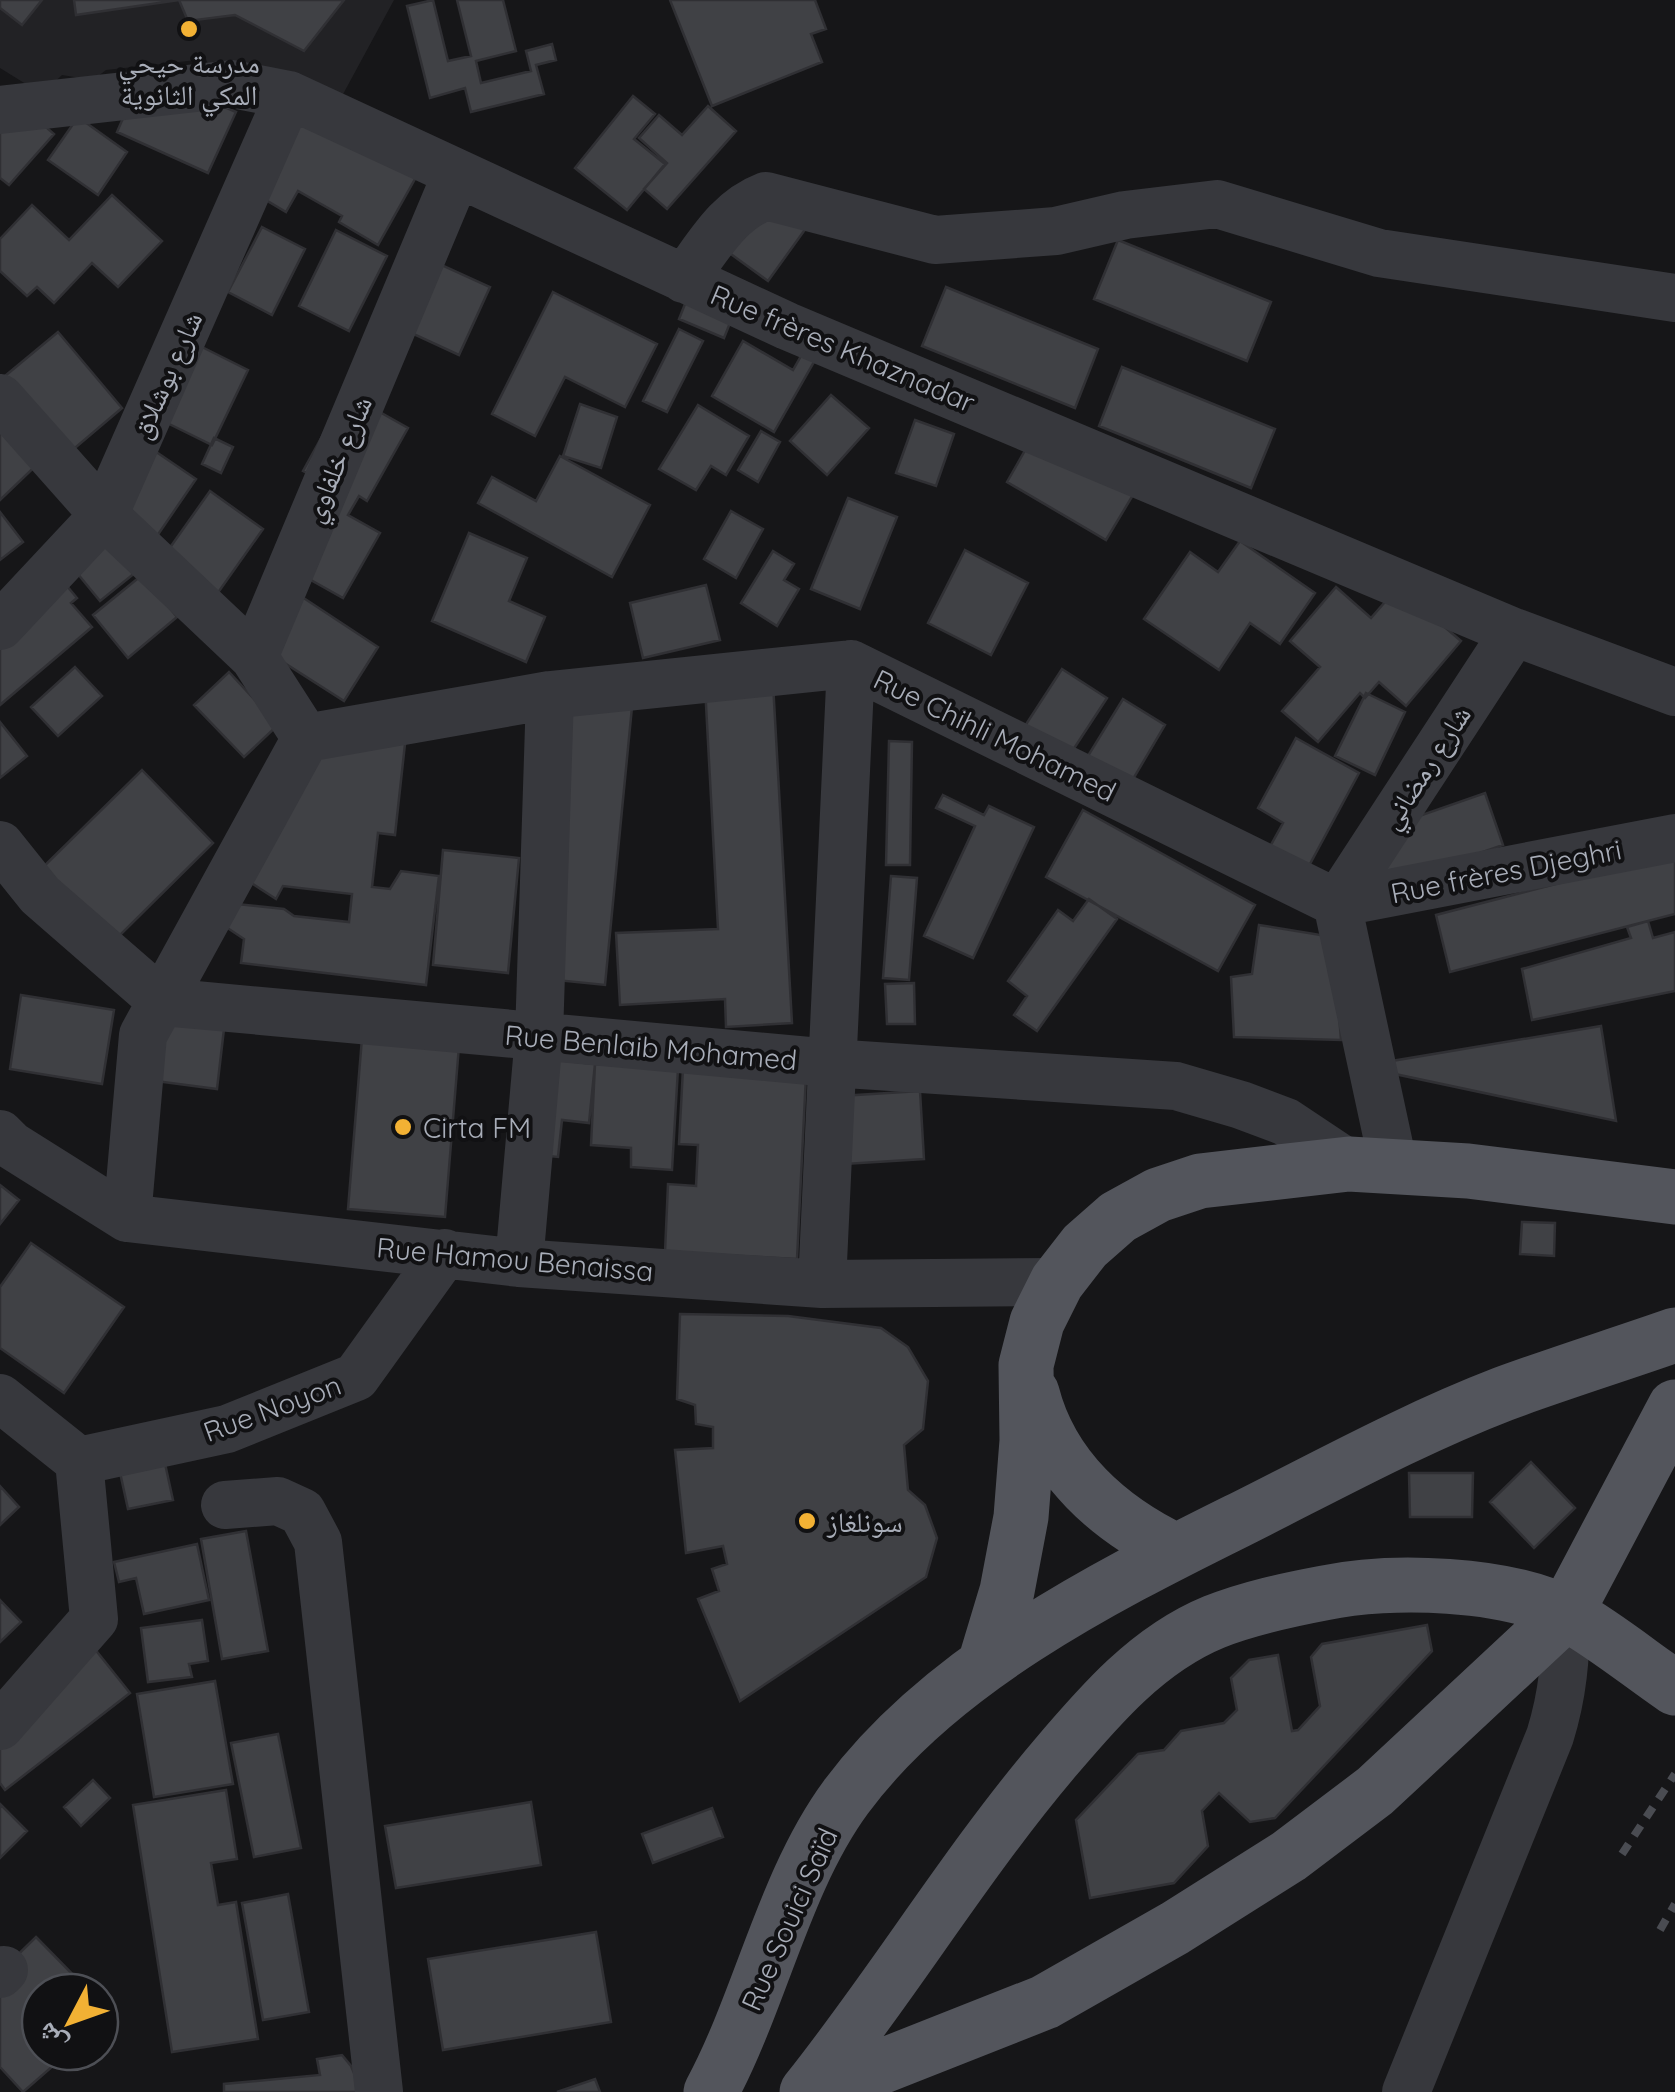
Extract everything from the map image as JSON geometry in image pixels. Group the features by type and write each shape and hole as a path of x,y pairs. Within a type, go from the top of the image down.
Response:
{"main road":[{"path":"985,1664 1007,1591 1021,1517 1027,1442 1026,1366 1037,1322 1057,1282 1085,1246 1118,1217 1158,1195 1200,1181 1371,1166 1468,1170 1675,1196"},
{"name":"Rue Souici Saïd","path":"722,2072 818,1840 838,1810 901,1736 985,1664 1092,1596 1367,1455 1502,1395 1675,1335"},
{"path":"1026,1366 1036,1406 1053,1444 1076,1478 1105,1508 1138,1533 1176,1551"},
{"path":"818,2092 1045,2002 1175,1928 1273,1866 1374,1791 1566,1614 1675,1408"},
{"path":"808,2092 1000,1823 1103,1701 1153,1657 1212,1622 1280,1602 1349,1588 1404,1584 1458,1588 1514,1597 1566,1614 1658,1676"},
{"path":"722,2072 794,2092"}],"street":[{"name":"Rue frères Khaznadar","path":"0,110 232,84 289,95 787,326 1514,632 1675,692"},
{"name":"شارع بوشلاق","path":"0,626 104,516 289,95"},
{"name":"شارع خلفاوي","path":"254,656 457,173"},
{"path":"684,279 744,204 766,196 935,240 1056,231 1125,215 1218,204 1379,253 1675,298"},
{"path":"0,398 104,516 254,656 306,738 143,1035 127,1218"},
{"name":"شارع رمضاني","path":"1337,903 1514,632"},
{"path":"822,1284 851,664"},
{"name":"Rue Chihli Mohamed","path":"306,738 550,695 851,664 1337,903"},
{"path":"519,1262 539,1036 550,695"},
{"name":"Rue frères Djeghri","path":"1337,903 1675,838"},
{"path":"0,845 40,894 163,1002"},
{"path":"1337,903 1371,1166"},
{"name":"Rue Benlaib Mohamed","path":"163,1002 831,1063 1176,1086 1286,1122 1371,1166"},
{"name":"Rue Hamou Benaissa","path":"0,1134 11,1146 127,1218 519,1262 822,1284 1057,1282"},
{"name":"Rue Noyon","path":"79,1461 226,1428 356,1378 445,1254"},
{"path":"0,1726 94,1619 79,1461 6,1413"},
{"path":"224,1505 278,1501 302,1512 318,1542 379,2092"},
{"path":"1406,2092 1550,1736 1562,1700 1566,1614"}],"shaded area":[{"name":"مدرسة حيحي المكي الثانوية","path":"0,0 394,0 335,109 212,73 206,59 106,70 93,80 62,75 42,94 0,68"}],"building":[{"path":"0,0 42,0 22,25 0,8"},
{"path":"74,0 179,0 76,15"},
{"path":"179,0 344,0 304,51 235,15 188,21"},
{"path":"433,0 448,61 471,56 457,0 503,0 516,51 476,61 481,83 531,71 526,51 552,44 556,60 536,65 544,94 471,112 465,88 430,98 407,6"},
{"path":"670,0 815,0 826,29 811,34 822,62 712,106"},
{"path":"164,80 236,112 208,173 117,132 130,102"},
{"path":"633,96 655,114 634,139 665,164 627,210 575,168"},
{"path":"16,101 54,134 9,185 0,178 0,119"},
{"path":"298,101 420,170 378,245 339,222 342,216 298,191 286,212 249,190"},
{"path":"708,106 736,131 667,209 644,189 667,163 639,138 659,115 682,135"},
{"path":"78,117 127,152 98,195 48,160"},
{"path":"759,186 809,224 768,281 717,244"},
{"path":"112,195 162,241 118,287 92,263 54,303 37,287 27,296 0,271 0,239 32,205 69,240"},
{"path":"262,227 305,249 272,315 228,292"},
{"path":"336,230 387,256 349,331 299,306"},
{"path":"1118,240 1271,302 1247,361 1094,299"},
{"path":"413,252 490,287 459,355 383,320"},
{"path":"695,279 740,298 724,338 679,319"},
{"path":"946,287 1098,349 1075,408 922,346"},
{"path":"553,292 657,344 625,407 565,377 535,436 492,414"},
{"path":"679,329 703,341 667,412 643,401"},
{"path":"58,332 122,408 69,453 5,376"},
{"path":"810,340 823,346 774,432 712,396 743,341 793,370"},
{"path":"192,342 248,370 212,445 155,417"},
{"path":"1122,367 1275,429 1251,488 1099,426"},
{"path":"346,393 408,428 367,501 359,496 348,515 380,533 343,598 277,561 322,481 303,471"},
{"path":"831,395 869,428 827,475 790,441"},
{"path":"580,404 617,417 601,468 563,456"},
{"path":"698,405 749,436 726,475 711,466 696,490 659,469"},
{"path":"915,420 954,434 936,486 896,473"},
{"path":"0,430 46,456 0,500"},
{"path":"761,431 780,442 758,482 738,470"},
{"path":"1036,431 1136,490 1106,540 1007,482"},
{"path":"214,438 233,447 221,473 202,464"},
{"path":"149,447 196,479 157,536 110,504"},
{"path":"560,456 650,505 612,577 478,503 492,477 536,501"},
{"path":"210,491 263,529 205,611 152,573"},
{"path":"848,498 897,517 860,609 811,589"},
{"path":"731,511 763,529 736,578 704,559"},
{"path":"0,512 23,542 0,560"},
{"path":"113,525 146,564 100,601 68,562"},
{"path":"469,533 527,558 509,601 545,617 526,662 432,621"},
{"path":"1240,541 1315,593 1280,644 1250,623 1219,670 1144,619 1190,552 1218,572"},
{"path":"965,550 1028,583 991,655 928,623"},
{"path":"773,551 794,564 784,580 799,589 777,626 741,603"},
{"path":"57,574 77,598 71,603 92,627 0,705 0,622"},
{"path":"142,575 177,617 128,658 93,615"},
{"path":"706,585 720,640 643,658 630,603"},
{"path":"1336,587 1371,618 1398,587 1461,641 1406,706 1379,682 1365,698 1360,693 1318,742 1282,711 1320,667 1290,641"},
{"path":"293,591 378,647 344,701 258,646"},
{"path":"75,667 102,696 58,736 31,707"},
{"path":"1062,669 1107,698 1054,779 1010,749"},
{"path":"229,672 278,725 244,757 194,705"},
{"path":"773,683 792,1023 726,1027 725,999 620,1005 616,933 718,929 705,686"},
{"path":"1366,693 1405,712 1375,775 1335,756"},
{"path":"1123,699 1165,725 1126,791 1083,764"},
{"path":"563,700 632,707 605,985 536,978"},
{"path":"0,722 27,756 0,778"},
{"path":"311,733 405,744 395,835 378,833 372,887 390,889 401,871 439,876 426,985 241,963 244,939 223,925 237,904 349,922 352,894 283,886 276,899 239,875"},
{"path":"1296,738 1359,773 1304,875 1266,854 1283,823 1258,808"},
{"path":"889,741 912,742 910,865 886,865"},
{"path":"142,770 213,843 109,946 37,873"},
{"path":"1485,793 1503,845 1371,891 1353,839"},
{"path":"943,795 984,815 989,806 1034,827 973,958 924,936 975,826 936,808"},
{"path":"1083,810 1255,905 1218,971 1046,877"},
{"path":"443,850 519,858 508,973 433,965"},
{"path":"1675,853 1675,914 1450,972 1436,915"},
{"path":"891,876 917,878 909,980 883,978"},
{"path":"1089,899 1117,919 1037,1031 1014,1015 1027,996 1008,981 1058,910 1073,921"},
{"path":"1648,921 1653,938 1675,932 1675,991 1532,1020 1522,969 1631,938 1627,927"},
{"path":"1259,925 1333,937 1341,1040 1234,1037 1231,977 1252,974"},
{"path":"914,983 915,1024 887,1024 885,984"},
{"path":"21,995 114,1010 102,1084 10,1069"},
{"path":"148,1020 224,1029 217,1089 140,1079"},
{"path":"1601,1026 1616,1121 1395,1074 1386,1062"},
{"name":"Cirta FM","path":"362,1038 459,1046 445,1217 348,1209"},
{"path":"519,1056 595,1064 589,1123 562,1120 558,1157 509,1152"},
{"path":"595,1064 678,1069 672,1170 631,1167 631,1148 591,1145"},
{"path":"683,1068 806,1075 797,1259 665,1252 668,1184 696,1186 698,1145 679,1144"},
{"path":"920,1091 924,1159 845,1164 840,1096"},
{"path":"0,1185 19,1200 0,1224"},
{"path":"1522,1222 1555,1223 1554,1256 1520,1254"},
{"path":"31,1243 124,1307 64,1393 0,1348 0,1287"},
{"name":"سونلغاز","path":"680,1314 788,1316 881,1328 908,1347 928,1381 923,1429 904,1445 908,1490 925,1505 937,1538 926,1577 740,1701 698,1599 719,1591 712,1569 727,1564 723,1546 686,1553 675,1450 713,1448 713,1427 696,1424 695,1405 677,1399"},
{"path":"164,1459 173,1500 128,1509 119,1468"},
{"path":"1531,1462 1575,1508 1534,1548 1490,1502"},
{"path":"1409,1473 1473,1473 1472,1517 1410,1517"},
{"path":"0,1486 19,1507 0,1525"},
{"path":"246,1531 268,1651 222,1659 201,1539"},
{"path":"197,1544 209,1600 144,1614 136,1578 119,1582 114,1562"},
{"path":"0,1600 21,1622 0,1642"},
{"path":"202,1620 208,1661 189,1664 192,1677 148,1682 141,1628"},
{"path":"1427,1625 1432,1651 1275,1818 1250,1822 1219,1793 1202,1811 1208,1846 1174,1883 1090,1898 1076,1820 1138,1754 1164,1750 1181,1731 1224,1723 1237,1710 1231,1678 1249,1660 1278,1655 1292,1731 1298,1730 1320,1706 1311,1657 1322,1644"},
{"path":"94,1648 130,1693 5,1790 0,1783 0,1742"},
{"path":"215,1681 233,1784 154,1797 137,1694"},
{"path":"278,1734 301,1848 254,1857 231,1743"},
{"path":"93,1780 110,1798 81,1826 64,1807"},
{"path":"226,1790 237,1859 211,1863 218,1905 236,1902 258,2039 172,2052 133,1805"},
{"path":"531,1802 541,1865 396,1888 385,1826"},
{"path":"0,1804 27,1831 0,1858"},
{"path":"712,1808 723,1837 653,1863 642,1834"},
{"path":"288,1894 309,2012 263,2020 242,1903"},
{"path":"596,1932 611,2022 443,2050 428,1959"},
{"path":"36,1937 70,1972 20,1972 20,2072 46,2072 23,2092 0,2067 0,1972"},
{"path":"342,2055 362,2092 224,2092 224,2084 320,2075 317,2059"},
{"path":"595,2079 600,2092 557,2092"}],"railway":[{"path":"1622,1854 1675,1774"},
{"path":"1660,1930 1675,1904"}],"place":[{"name":"مدرسة حيحي المكي الثانوية","path":"189,29"},
{"name":"Cirta FM","path":"403,1127"},
{"name":"سونلغاز","path":"807,1521"}]}
